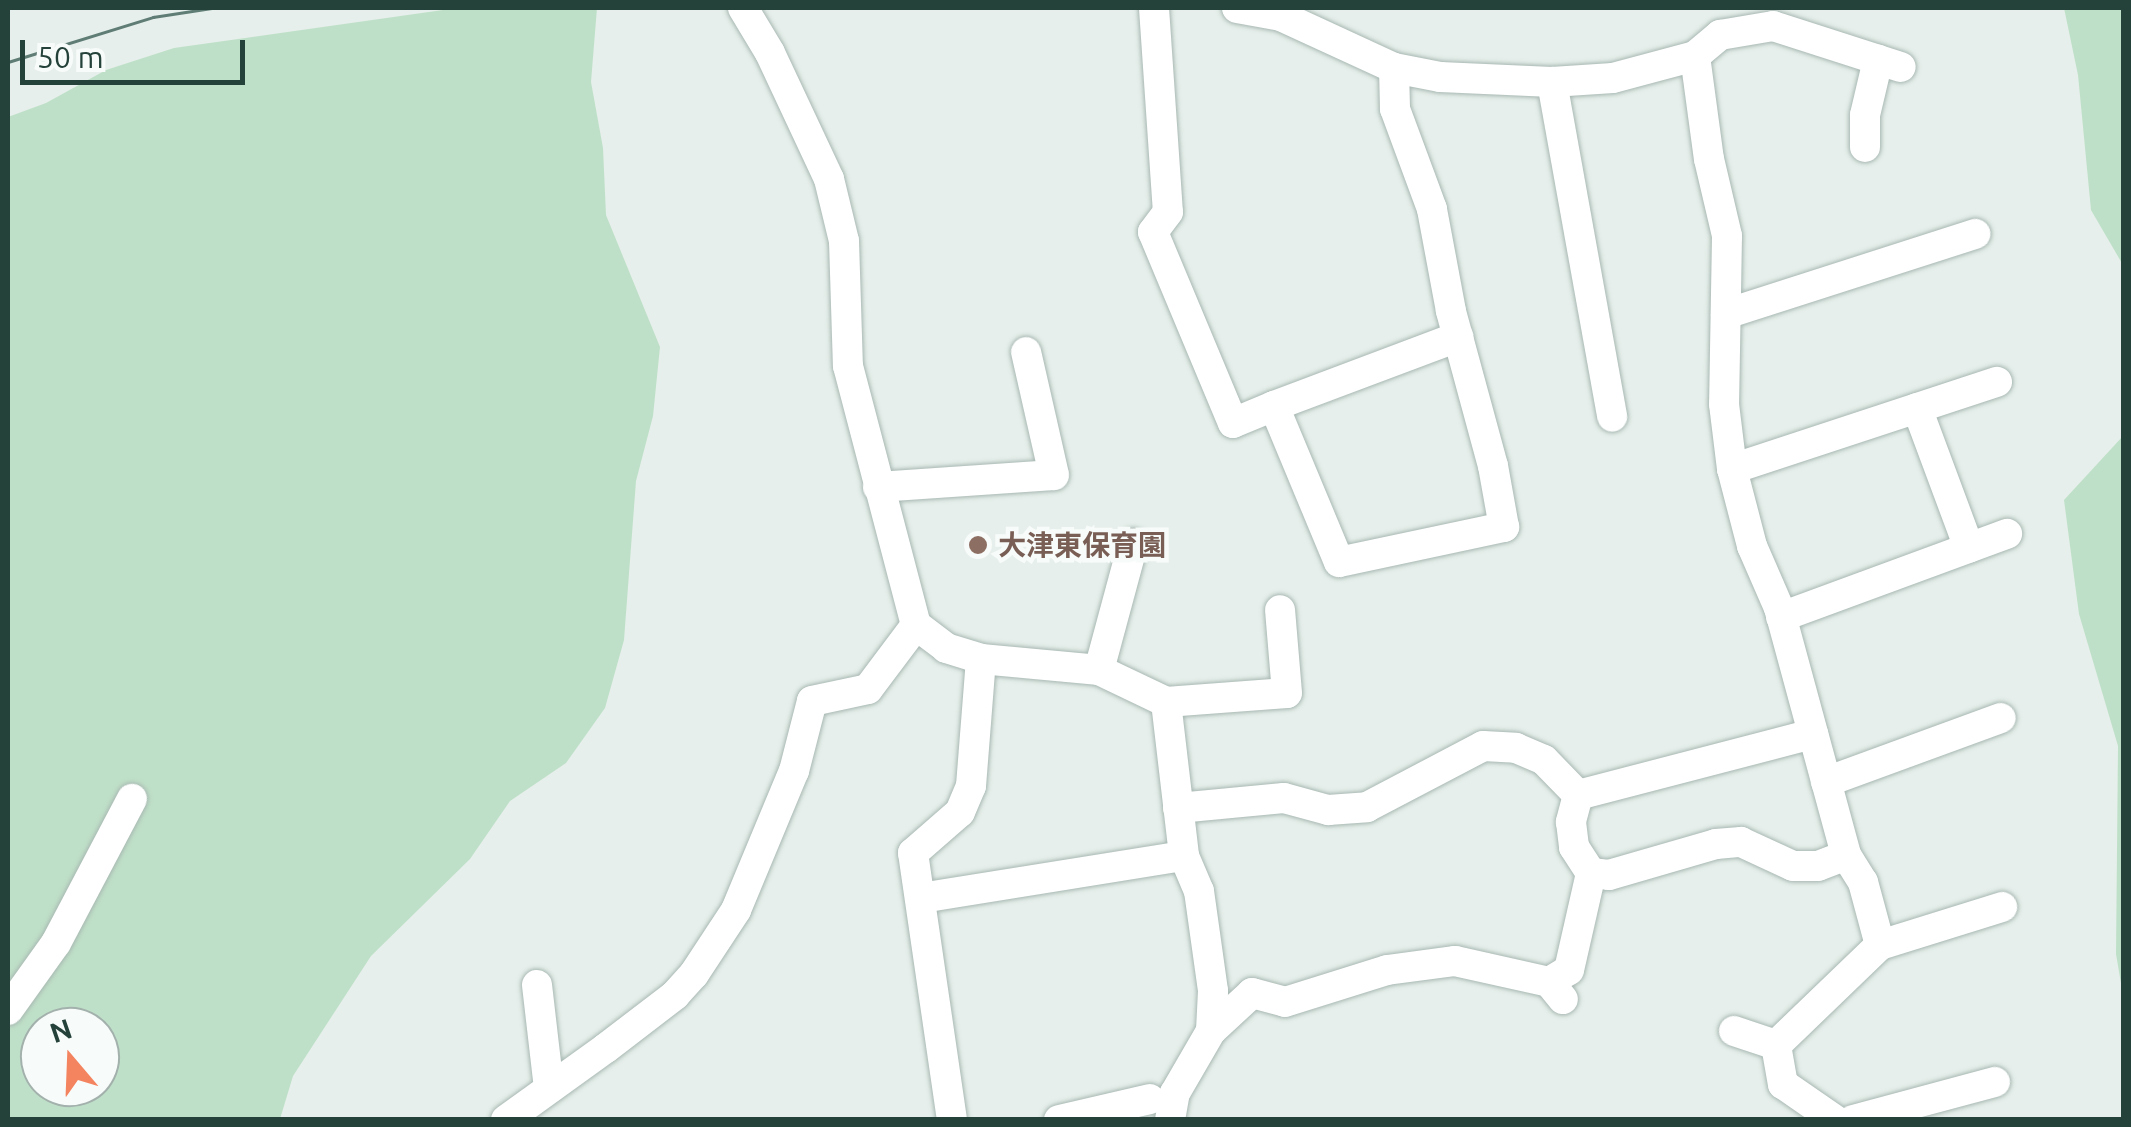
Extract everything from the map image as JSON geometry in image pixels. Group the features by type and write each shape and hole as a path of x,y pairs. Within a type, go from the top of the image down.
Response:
{"street":[{"path":"743,8 770,53 828,179 844,241 848,366 916,625 946,648 980,659 1099,670 1166,702 1287,693 1280,610"},
{"path":"1154,8 1168,212 1153,232 1232,423 1458,337"},
{"path":"1236,8 1280,16 1394,68 1440,76 1552,82 1614,78 1695,56 1720,34 1773,26 1889,64 1865,115 1865,148"},
{"path":"1695,56 1708,159 1727,236 1724,404 1732,469 1752,546 1781,616 1846,855 1863,882 1880,945"},
{"path":"1274,406 1339,562 1504,527 1432,209 1395,109 1394,68"},
{"path":"1552,82 1612,418"},
{"path":"1726,314 1975,234"},
{"path":"878,487 1054,475 1026,352"},
{"path":"1732,469 1996,382"},
{"path":"1917,408 1969,548"},
{"path":"1781,616 2008,534"},
{"path":"1099,670 1133,544"},
{"path":"506,1120 675,995 694,974 736,910 794,772 812,701 868,689 916,625"},
{"path":"952,1120 914,852 960,812 971,786 980,659"},
{"path":"1166,702 1184,856 1200,891 1213,991 1211,1031"},
{"path":"1826,782 2000,718"},
{"path":"1578,795 1813,734"},
{"path":"1178,808 1284,798 1328,810 1366,807 1483,746 1516,748 1544,760 1578,795"},
{"path":"1058,1120 1160,1109 1175,1094 1211,1031 1252,993 1285,1002 1387,970 1455,961 1556,990 1569,970 1590,874 1574,846 1572,822 1578,795"},
{"path":"8,1010 56,943 132,799"},
{"path":"1590,874 1608,875 1716,844 1741,842 1794,866 1818,866 1846,855"},
{"path":"921,898 1184,856"},
{"path":"1776,1045 1880,945 2002,908"},
{"path":"537,985 549,1088"},
{"path":"1734,1031 1776,1045"},
{"path":"1776,1045 1783,1084 1834,1120"},
{"path":"1853,1120 1995,1082"}],"green space":[{"path":"457,8 597,8 591,82 603,148 606,215 660,347 653,416 636,481 624,640 605,708 566,763 510,801 470,859 371,956 293,1076 280,1119 8,1119 8,117 46,103 106,70 174,48"},
{"path":"2064,8 2123,8 2123,265 2091,210 2078,75"},
{"path":"2123,436 2123,995 2116,954 2118,746 2079,614 2064,500"}],"tram line":[{"path":"8,62 153,17 211,8"}],"place":[{"name":"大津東保育園","path":"978,545"}]}
